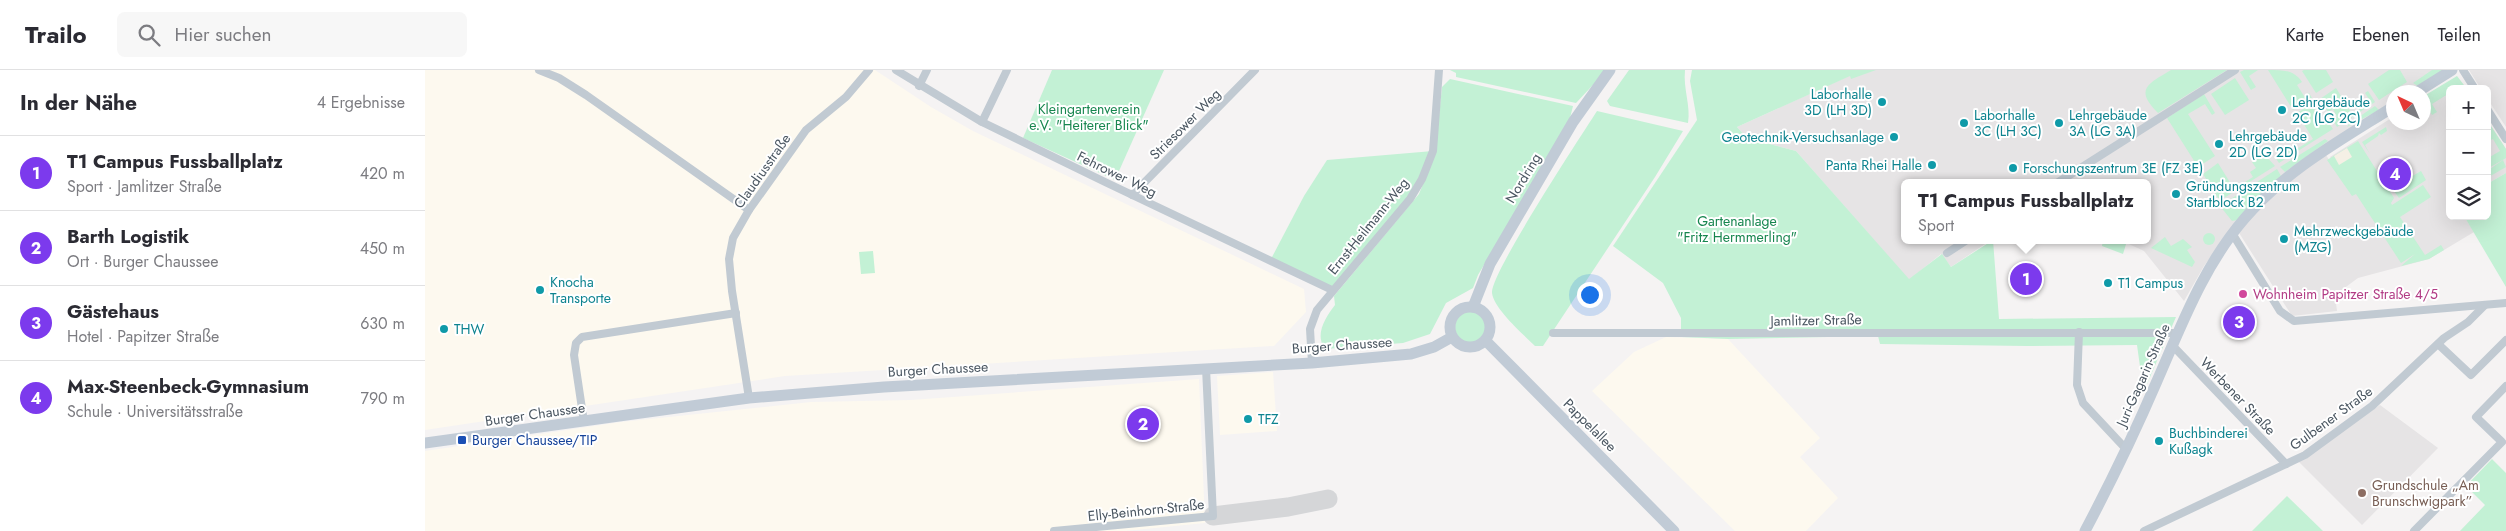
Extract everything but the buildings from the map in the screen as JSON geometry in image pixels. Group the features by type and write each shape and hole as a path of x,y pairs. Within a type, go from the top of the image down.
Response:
{"main road":[{"name":"Nordring","path":"1473,307 1490,264 1573,122 1610,70"},
{"path":"2428,85 2452,70"},
{"name":"Juri-Gagarin-Straße","path":"2085,531 2126,449 2206,274 2232,233 2260,203 2299,168 2386,112"},
{"path":"1473,307 1484,312 1489,320 1490,330 1486,341 1479,346 1467,347 1457,343 1452,337 1450,324 1454,314 1463,308 1473,307"},
{"name":"Burger Chaussee","path":"425,444 749,398 893,387 1312,363 1411,354 1434,347 1452,337"},
{"name":"Pappelallee","path":"1486,341 1674,531"}],"street":[{"path":"539,70 559,78 587,95 749,210"},
{"name":"Claudiusstraße","path":"749,398 729,259 730,248 740,224 749,210 806,130 851,92 869,70"},
{"name":"Fehrower Weg","path":"896,70 919,86 982,122 1332,290"},
{"path":"919,86 927,70"},
{"path":"982,122 1007,70"},
{"name":"Striesower Weg","path":"1132,195 1255,70"},
{"name":"Ernst-Heilmann-Weg","path":"1312,363 1310,329 1313,320 1332,290 1410,199 1422,179 1433,151 1439,70"},
{"path":"2063,179 2235,70"},
{"path":"2463,70 2472,85"},
{"path":"2491,115 2506,138"},
{"path":"2232,233 2280,311 2289,318 2305,321 2506,303"},
{"path":"1947,253 1961,244"},
{"name":"Gulbener Straße","path":"2145,531 2305,455 2365,412 2438,344 2467,322 2484,306"},
{"path":"584,422 574,355 576,343 582,337 736,312"},
{"path":"2079,332 2077,385 2083,403 2126,449"},
{"name":"Jamlitzer Straße","path":"1553,333 2178,333"},
{"path":"2438,344 2471,375 2506,340"},
{"name":"Werbener Straße","path":"2172,345 2286,464"},
{"name":"Elly-Beinhorn-Straße","path":"1054,531 1213,516 1206,368"},
{"path":"2414,531 2502,442 2476,417 2506,386"}],"shaded area":[{"path":"425,70 875,70 931,107 973,131 1304,289 1306,312 1274,346 785,376 425,430"},
{"path":"1862,70 2443,70 2419,85 2386,85 2386,107 2322,149 2343,181 2330,157 2386,121 2386,130 2431,130 2431,96 2446,90 2446,220 2466,220 2474,232 2429,259 2358,278 2335,295 2337,311 2292,316 2234,225 2204,266 2184,301 2144,251 2129,244 2151,244 2151,179 1901,179 1901,244 1985,244 1951,267 1941,254 1909,280 1796,151 1747,138 1737,127"},
{"path":"2469,70 2506,70 2506,127 2491,104 2491,85 2478,85"},
{"path":"2491,126 2506,149 2506,173 2491,182"},
{"path":"1666,337 1728,339 1820,438 1800,457 1838,498 1806,531 1735,531 1592,391 1634,352"},
{"path":"1273,372 1277,431 1220,435 1217,376"},
{"path":"1199,379 1205,523 1125,531 425,531 425,451 621,422 811,402 911,400"},
{"name":"Grundschule „Am Brunschwigpark”","path":"2380,405 2438,448 2362,525 2299,462"}],"green space":[{"name":"Kleingartenverein e.V. \"Heiterer Blick\"","path":"1052,70 1164,70 1115,180 1023,138"},
{"path":"1450,70 1607,70 1576,103 1456,77 1456,73"},
{"path":"1629,70 1685,70 1689,110 1688,123 1610,106 1607,101"},
{"name":"Gartenanlage \"Fritz Hermmerling\"","path":"1692,70 1876,70 1851,79 1850,76 1737,127 1747,138 1796,151 1909,279 1942,254 1951,267 1987,244 1993,244 1999,319 2176,317 2147,384 2142,381 2137,345 1880,344 1878,336 1728,339 1681,337 1681,318 1663,283 1613,246 1697,120 1690,81"},
{"path":"2171,70 2227,70 2158,113 2147,98 2147,88 2150,83"},
{"path":"2244,70 2258,70 2249,76 2256,87 2251,90 2240,72"},
{"path":"2268,70 2292,73 2302,82 2297,85 2304,96 2309,93 2312,98 2293,110"},
{"path":"2326,70 2333,82 2316,93 2302,71"},
{"path":"2389,70 2400,70 2407,82 2402,85 2386,85 2386,96 2379,100 2368,84"},
{"path":"2432,70 2443,70 2420,85 2413,83"},
{"path":"2457,76 2464,85 2446,85 2446,95 2432,104 2437,112 2432,115 2431,92"},
{"path":"2235,78 2249,100 2225,115 2211,94"},
{"path":"1450,79 1573,106 1569,122 1478,275 1473,288 1446,303 1430,334 1403,343 1325,349 1322,343 1321,332 1325,320 1335,305 1334,296 1419,194 1435,154 1442,87"},
{"path":"2336,88 2352,114 2371,102 2365,93 2368,91 2375,102 2337,127 2333,120 2337,117 2333,109 2328,112 2320,99"},
{"path":"2204,94 2215,113 2212,115 2205,104 2188,114 2215,156 2198,167 2167,118"},
{"path":"2315,102 2318,107 2314,110 2321,121 2325,118 2333,129 2279,163 2275,157 2292,146 2295,150 2313,139 2297,113"},
{"path":"2375,106 2379,110 2347,127 2350,123"},
{"path":"1597,111 1683,131 1655,177 1543,346 1535,346 1503,314 1498,306 1492,293 1495,281 1520,234"},
{"path":"2491,126 2506,149 2506,158 2491,167 2491,156 2500,151 2493,139 2491,140"},
{"path":"2386,127 2387,131 2381,135 2379,133 2378,136 2365,145 2370,154 2362,142"},
{"path":"2325,139 2328,141 2285,172 2280,167"},
{"path":"2358,141 2394,198 2391,203 2392,205 2423,185 2431,197 2400,217 2425,255 2441,245 2444,250 2429,259 2401,266 2415,254 2401,263 2356,194 2352,196 2327,160"},
{"path":"1433,151 1422,179 1332,290 1271,259 1304,196 1327,160"},
{"path":"2264,154 2275,166 2224,198 2218,198 2203,174 2218,163 2234,189 2253,177 2250,172 2256,168 2252,162"},
{"path":"2503,160 2506,167 2491,176 2491,168"},
{"path":"2277,169 2281,176 2238,220 2232,221 2220,206"},
{"path":"2421,171 2426,180 2399,198 2386,180 2393,175 2399,185 2410,180 2409,178"},
{"path":"2506,173 2506,287 2466,220 2491,220 2491,182"},
{"path":"2209,233 2215,239 2209,245 2203,239"},
{"path":"2165,237 2171,246 2183,239 2192,247 2187,250 2195,262 2192,267 2151,248"},
{"path":"2102,244 2126,244 2123,254 2102,246"},
{"path":"873,251 875,273 861,274 859,252"},
{"path":"2026,262 2041,287 2027,296 2011,271"},
{"path":"1471,311 1483,315 1487,327 1483,339 1471,343 1459,339 1455,327 1459,315"},
{"path":"2492,459 2506,473 2506,531 2460,531 2485,505 2466,486"},
{"path":"2287,496 2323,531 2252,531"}],"sand":[{"path":"2347,148 2352,157 2339,165 2334,156"}],"taxiway":[{"path":"1213,516 1288,507 1328,499"}],"place":[{"name":"Laborhalle 3D (LH 3D)","path":"1882,102"},
{"name":"Lehrgebäude 2C (LG 2C)","path":"2282,110"},
{"name":"Laborhalle 3C (LH 3C)","path":"1964,123"},
{"name":"Lehrgebäude 3A (LG 3A)","path":"2059,123"},
{"name":"Geotechnik-Versuchsanlage","path":"1894,137"},
{"name":"Lehrgebäude 2D (LG 2D)","path":"2219,144"},
{"name":"Panta Rhei Halle","path":"1932,165"},
{"name":"Forschungszentrum 3E (FZ 3E)","path":"2013,168"},
{"name":"Max-Steenbeck-Gymnasium","path":"2395,174"},
{"name":"Gründungszentrum Startblock B2","path":"2176,194"},
{"name":"Mehrzweckgebäude (MZG)","path":"2284,239"},
{"name":"T1 Campus Fussballplatz","path":"2026,279"},
{"name":"T1 Campus","path":"2108,283"},
{"name":"Knocha Transporte","path":"540,290"},
{"name":"Wohnheim Papitzer Straße 4/5","path":"2243,294"},
{"name":"Gästehaus","path":"2239,322"},
{"name":"THW","path":"444,329"},
{"name":"TFZ","path":"1248,419"},
{"name":"Barth Logistik","path":"1143,424"},
{"name":"Burger Chaussee/TIP","path":"462,440"},
{"name":"Buchbinderei Kußagk","path":"2159,441"},
{"name":"Grundschule „Am Brunschwigpark”","path":"2362,493"}]}
